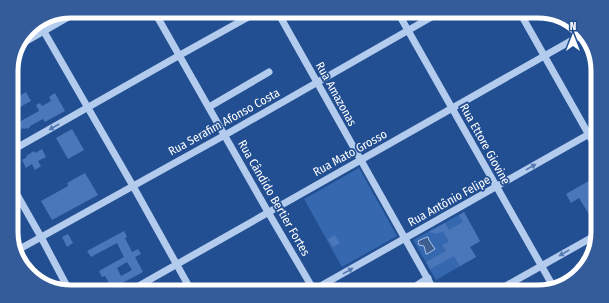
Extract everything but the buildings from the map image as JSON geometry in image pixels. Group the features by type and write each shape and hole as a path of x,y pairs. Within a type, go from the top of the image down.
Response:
{"street":[{"path":"28,40 67,18"},
{"name":"Rua Cândido Bertier Fortes","path":"158,18 310,285"},
{"path":"18,147 246,18"},
{"name":"Rua Amazonas","path":"281,18 432,285"},
{"name":"Rua Ettore Giovine","path":"401,18 551,283"},
{"name":"Rua Serafim Afonso Costa","path":"21,248 429,18"},
{"path":"523,18 591,139"},
{"path":"41,27 188,285"},
{"name":"Rua Mato Grosso","path":"140,285 578,37"},
{"path":"209,107 269,72"},
{"name":"Rua Antônio Felipe","path":"323,285 589,135"},
{"path":"18,197 66,285"},
{"path":"507,285 591,238"},
{"path":"418,285 428,278"}],"shaded area":[{"path":"359,168 397,236 342,267 304,199"},
{"path":"464,212 480,241 470,247 476,257 436,280 413,240"},
{"path":"427,237 435,249 426,254 424,246 419,245 418,241"}]}
